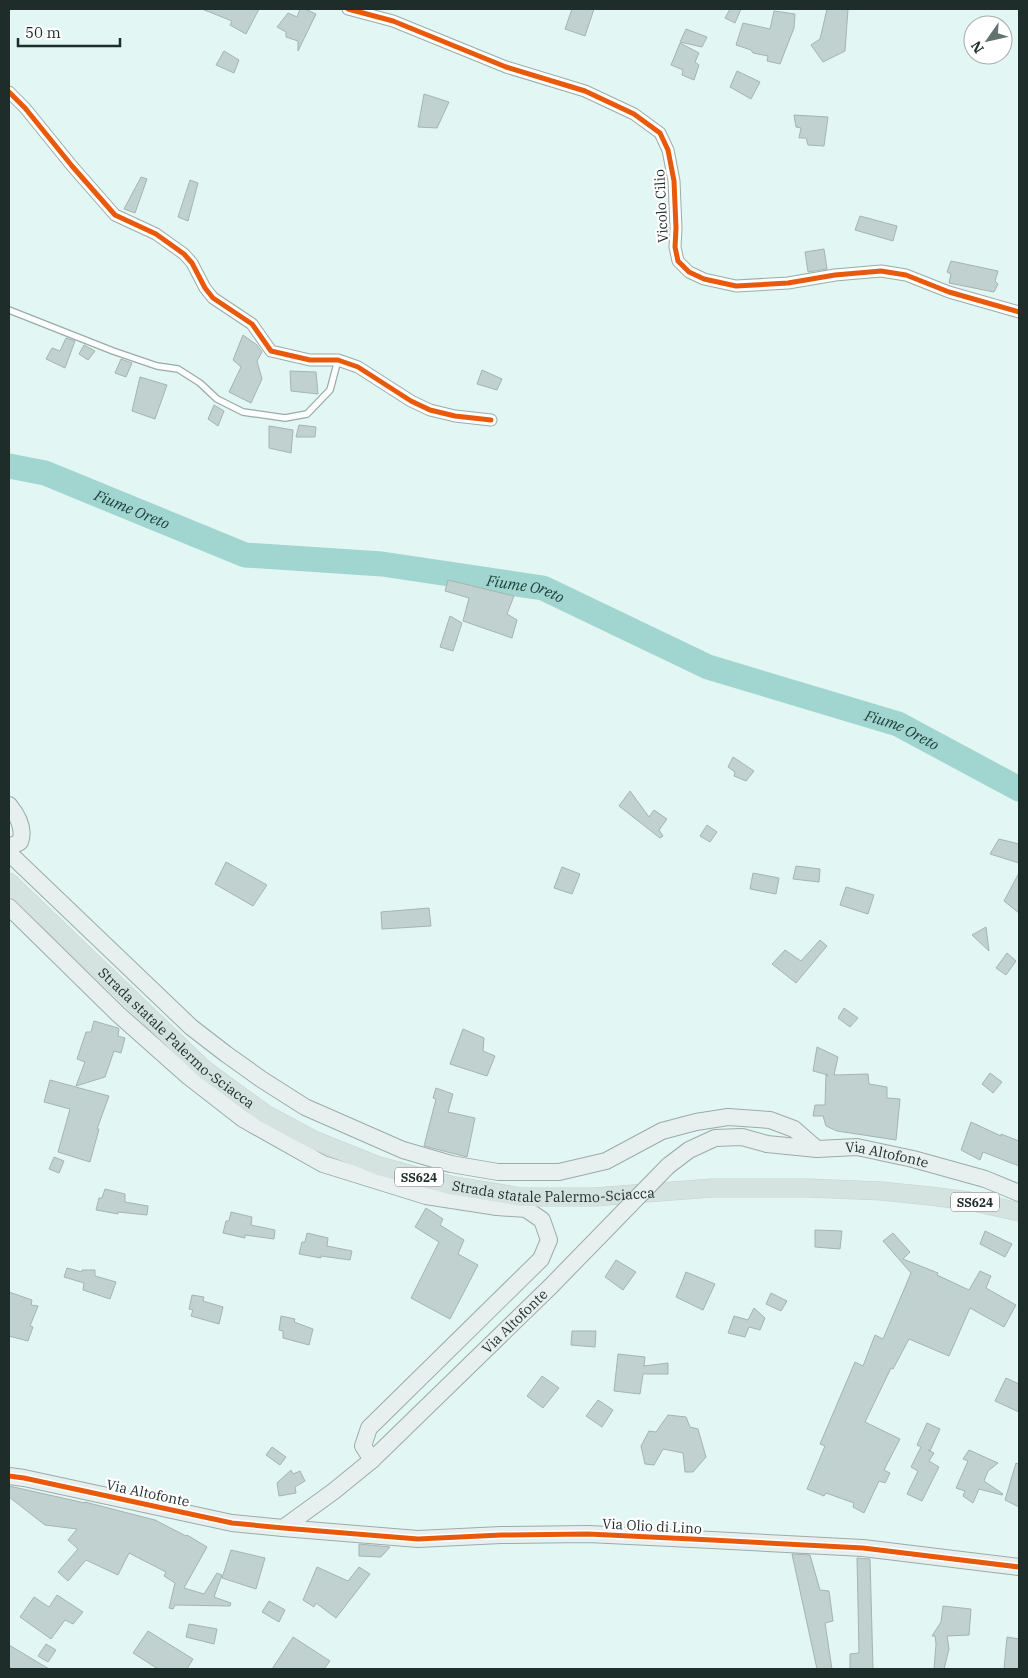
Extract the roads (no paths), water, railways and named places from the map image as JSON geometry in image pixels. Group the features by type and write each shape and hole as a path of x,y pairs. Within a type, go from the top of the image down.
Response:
{"main road":[{"path":"9,805 23,834 20,842 9,847"},
{"path":"9,852 191,1027 226,1054 305,1107 403,1150 451,1164 498,1172 559,1172 606,1161 662,1131 696,1122 728,1117 770,1120 794,1129 817,1149"},
{"name":"Strada statale Palermo-Sciacca","path":"9,882 205,1070 264,1113 314,1140 379,1166 450,1185 522,1197 594,1197 712,1188 862,1190 969,1201 1019,1212"},
{"path":"9,907 118,1014 189,1077 243,1119 322,1164 426,1196 497,1207 526,1209 542,1220 549,1240 541,1259 369,1428 363,1446 372,1460"},
{"name":"Via Altofonte","path":"9,1476 232,1523 284,1528 372,1460 551,1286 668,1166 689,1150 715,1138 742,1137 767,1144 817,1149 857,1147 913,1159 985,1179 1019,1193"},
{"name":"Via Olio di Lino","path":"284,1528 418,1539 501,1535 588,1534 864,1548 1019,1567"}],"street":[{"name":"Vicolo Cilio","path":"348,9 393,21 506,67 585,92 634,114 660,133 668,150 674,181 675,247 678,261 689,272 704,279 736,286 788,283 881,270 906,275 949,292 1019,312"},
{"path":"9,92 25,108 115,215 156,234 184,254 192,263 205,288 213,298 252,324 271,351 310,360 338,360 358,367 411,401 430,410 455,416 491,420"}],"lane":[{"path":"9,310 113,351 157,366 178,369 200,382 217,399 244,412 285,418 307,414 330,390 338,360"}],"waterway":[{"name":"Fiume Oreto","path":"9,466 45,473 245,555 382,564 543,588 708,667 898,724 1019,789"}]}
